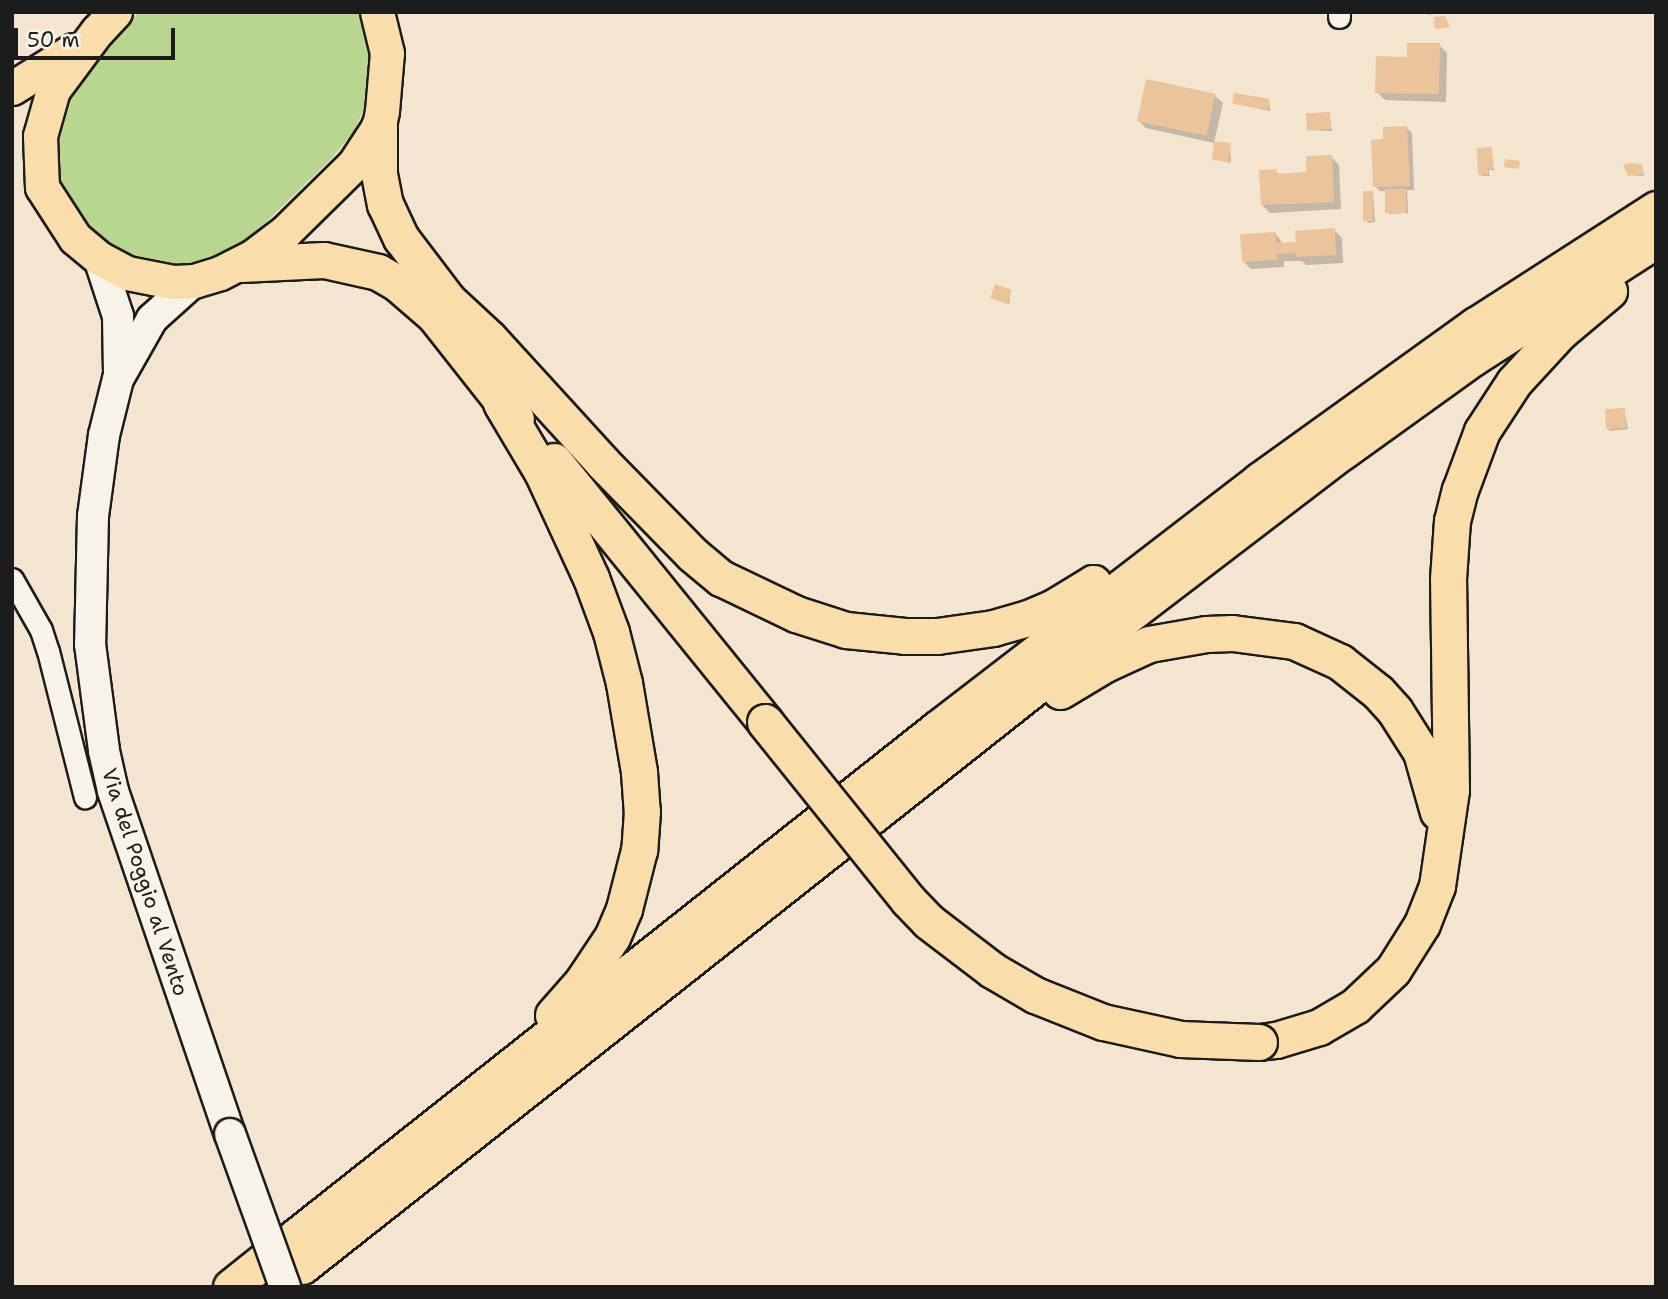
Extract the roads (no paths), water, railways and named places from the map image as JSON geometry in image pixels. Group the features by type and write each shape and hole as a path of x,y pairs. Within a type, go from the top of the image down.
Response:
{"highway":[{"path":"379,126 379,174 385,204 401,238 605,509 648,575"},
{"path":"475,1095 959,712 1260,480 1476,325 1656,209"},
{"path":"231,1287 283,1270 1343,451 1485,350 1656,240"},
{"path":"241,264 324,260 361,266 397,283 434,315 501,403 648,575 921,914 992,970 1035,995 1103,1022 1180,1039 1259,1042 1296,1035 1338,1017 1374,990 1393,970 1422,925 1433,899 1451,790 1449,550 1452,522 1470,460 1482,431 1514,382 1560,332 1656,248"},
{"path":"447,299 489,338 603,463 692,554 721,578 755,596 796,614 846,630 905,636 937,636 993,628 1028,618 1054,607 1260,480"},
{"path":"283,1270 475,1095 541,1029 582,982 612,937 636,870 642,811 634,736 611,632 571,531 542,472 501,403"},
{"path":"895,797 1127,653 1149,644 1206,634 1270,636 1294,641 1340,662 1378,692 1395,710 1421,752 1429,774 1442,847"}],"main road":[{"path":"377,12 385,38 387,69"},
{"path":"12,156 42,187 70,232 99,258 142,278 173,282 194,281 241,264 285,232 337,182 379,126 399,12"},
{"path":"12,88 63,58 106,22"},
{"path":"42,187 40,135 47,104 61,78 106,22"},
{"name":"Via del Poggio al Vento","path":"99,258 118,316 118,379 104,435 97,482 89,588 90,644 102,739 132,853 230,1134 283,1270"},
{"name":"Via del Poggio al Vento","path":"118,379 152,319 194,281"}],"street":[{"path":"12,579 41,630 85,797"}]}
